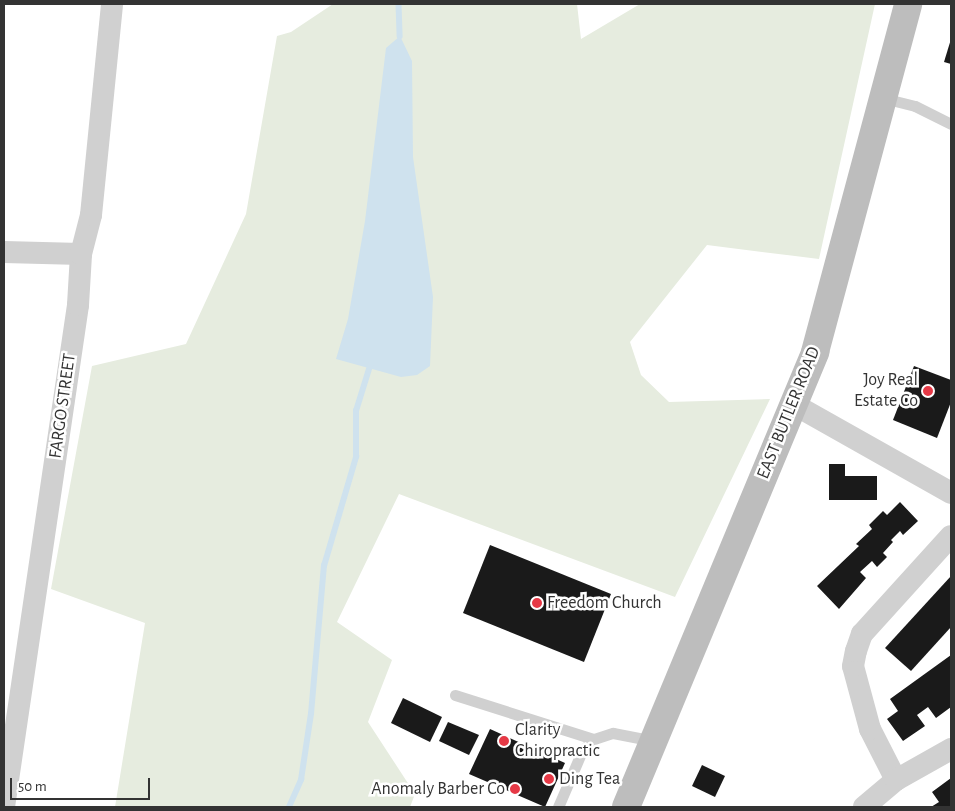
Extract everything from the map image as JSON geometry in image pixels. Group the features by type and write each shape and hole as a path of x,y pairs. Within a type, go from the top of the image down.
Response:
{"main road":[{"name":"EAST BUTLER ROAD","path":"633,805 654,741 795,405 818,342 908,4"}],"street":[{"name":"FARGO STREET","path":"4,807 78,305 81,254 91,215 112,4"},
{"path":"4,252 81,254"},
{"path":"795,405 951,493"},
{"path":"896,780 870,729 854,666 856,652 862,634 951,536"},
{"path":"864,807 896,780 951,749"}],"lane":[{"path":"883,98 915,106 951,124"},
{"path":"455,695 594,739"},
{"path":"558,807 582,751 594,739 613,733 654,741"}],"shaded area":[{"path":"333,4 577,4 581,39 640,4 875,4 819,259 707,245 630,342 641,375 669,402 770,399 675,597 399,494 337,622 392,660 368,722 415,794 410,807 115,807 145,623 51,589 92,366 186,344 246,214 277,36 291,32"}],"water":[{"path":"400,36 412,61 413,157 433,297 430,366 417,375 401,377 336,359 348,319 365,221 386,48"}],"building":[{"path":"951,39 951,64 944,62"},
{"name":"Joy Real Estate Co","path":"914,366 951,380 951,402 937,438 893,420"},
{"path":"829,464 845,464 845,476 877,476 877,500 829,500"},
{"path":"900,502 918,521 903,535 900,531 891,540 893,542 883,553 887,557 877,567 872,561 860,572 866,578 839,609 817,586 859,546 856,544 872,529 869,525 883,511 887,515"},
{"name":"Freedom Church","path":"490,545 611,594 584,662 463,613"},
{"path":"951,576 951,627 911,671 885,648"},
{"path":"951,655 951,707 936,718 928,707 917,715 925,726 903,741 887,719 898,711 890,699"},
{"path":"403,698 442,717 430,742 391,723"},
{"path":"448,722 479,735 469,755 439,741"},
{"path":"490,729 565,763 545,807 469,774"},
{"path":"702,765 725,776 715,797 692,786"},
{"path":"951,778 951,807 931,807 939,802 932,792"}],"waterway":[{"path":"399,4 400,36"},
{"path":"289,807 301,780 311,714 324,566 356,457 356,411 370,366"}],"place":[{"name":"Joy Real Estate Co","path":"928,391"},
{"name":"Freedom Church","path":"537,603"},
{"name":"Clarity Chiropractic","path":"504,741"},
{"name":"Ding Tea","path":"549,779"},
{"name":"Anomaly Barber Co","path":"515,789"}]}
